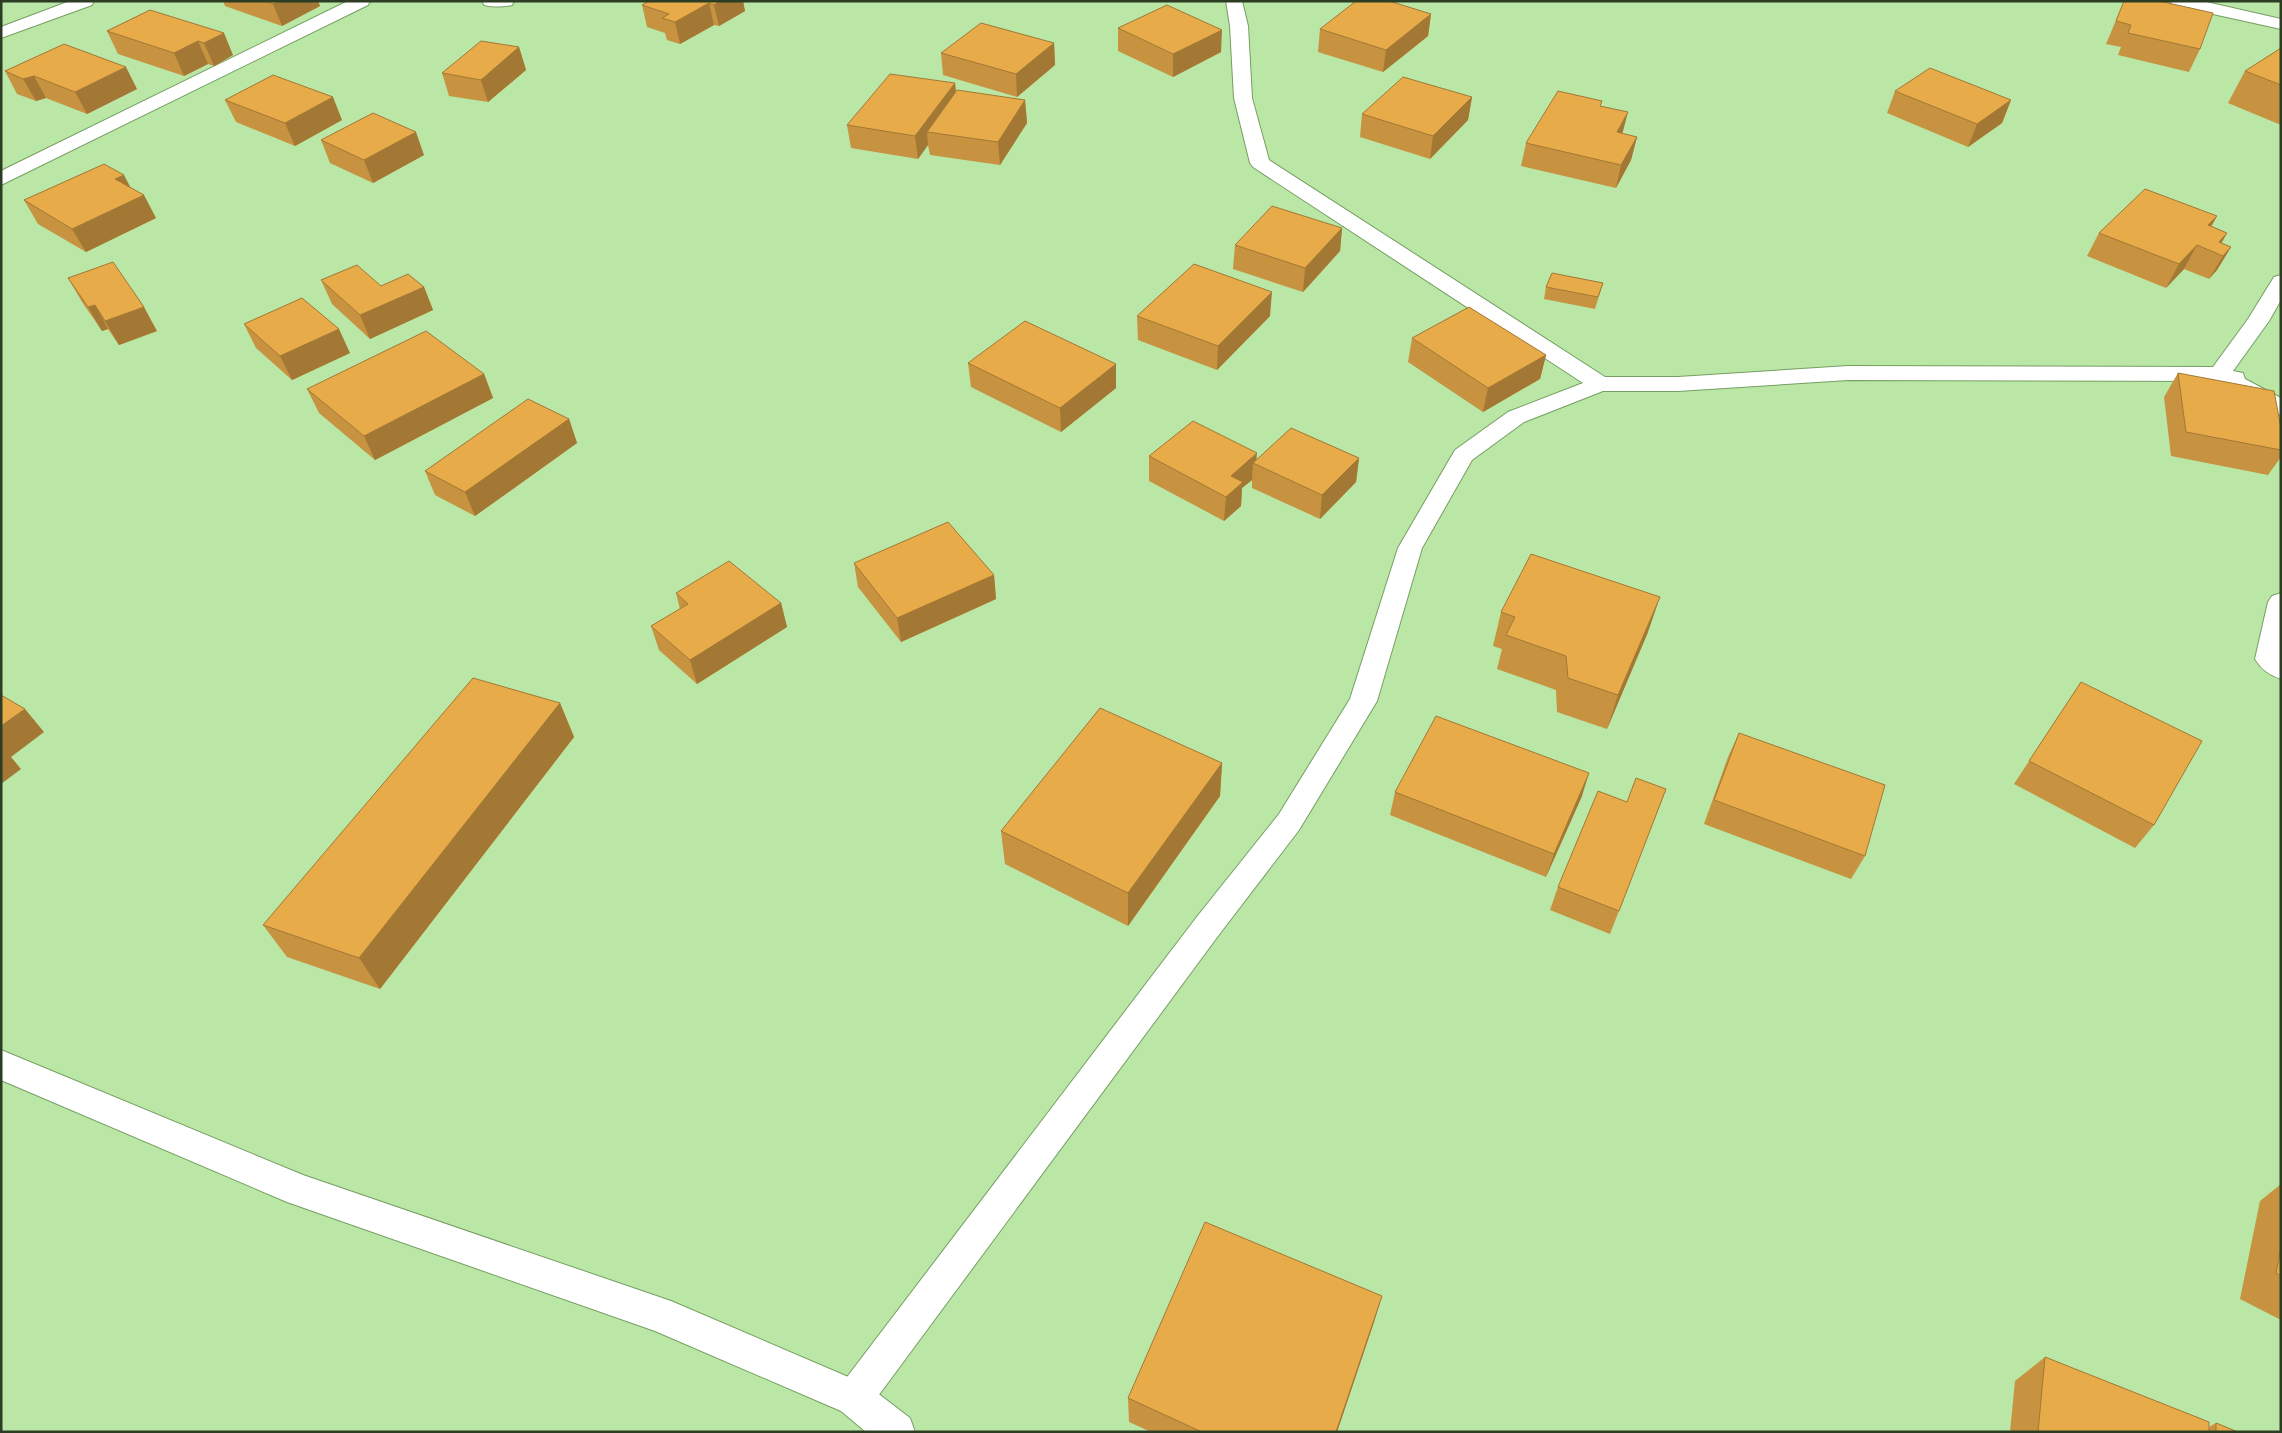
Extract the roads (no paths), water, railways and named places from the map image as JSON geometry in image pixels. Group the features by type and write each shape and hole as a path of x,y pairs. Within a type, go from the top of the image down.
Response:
{"street":[{"path":"1,33 86,1"},
{"path":"1,179 362,1"},
{"path":"490,1 506,1"},
{"path":"1234,1 1240,26 1243,98 1260,163 1600,384"},
{"path":"2178,1 2281,24"},
{"path":"2219,374 2258,321 2281,281"},
{"path":"854,1398 1195,943 1289,822 1363,701 1410,548 1463,455 1516,417 1600,384 1678,384 1848,372 2219,374 2281,391"},
{"path":"2219,374 2281,408"},
{"path":"2281,602 2268,659 2281,668"},
{"path":"1,1065 299,1190 658,1314 854,1398 896,1432"}]}
